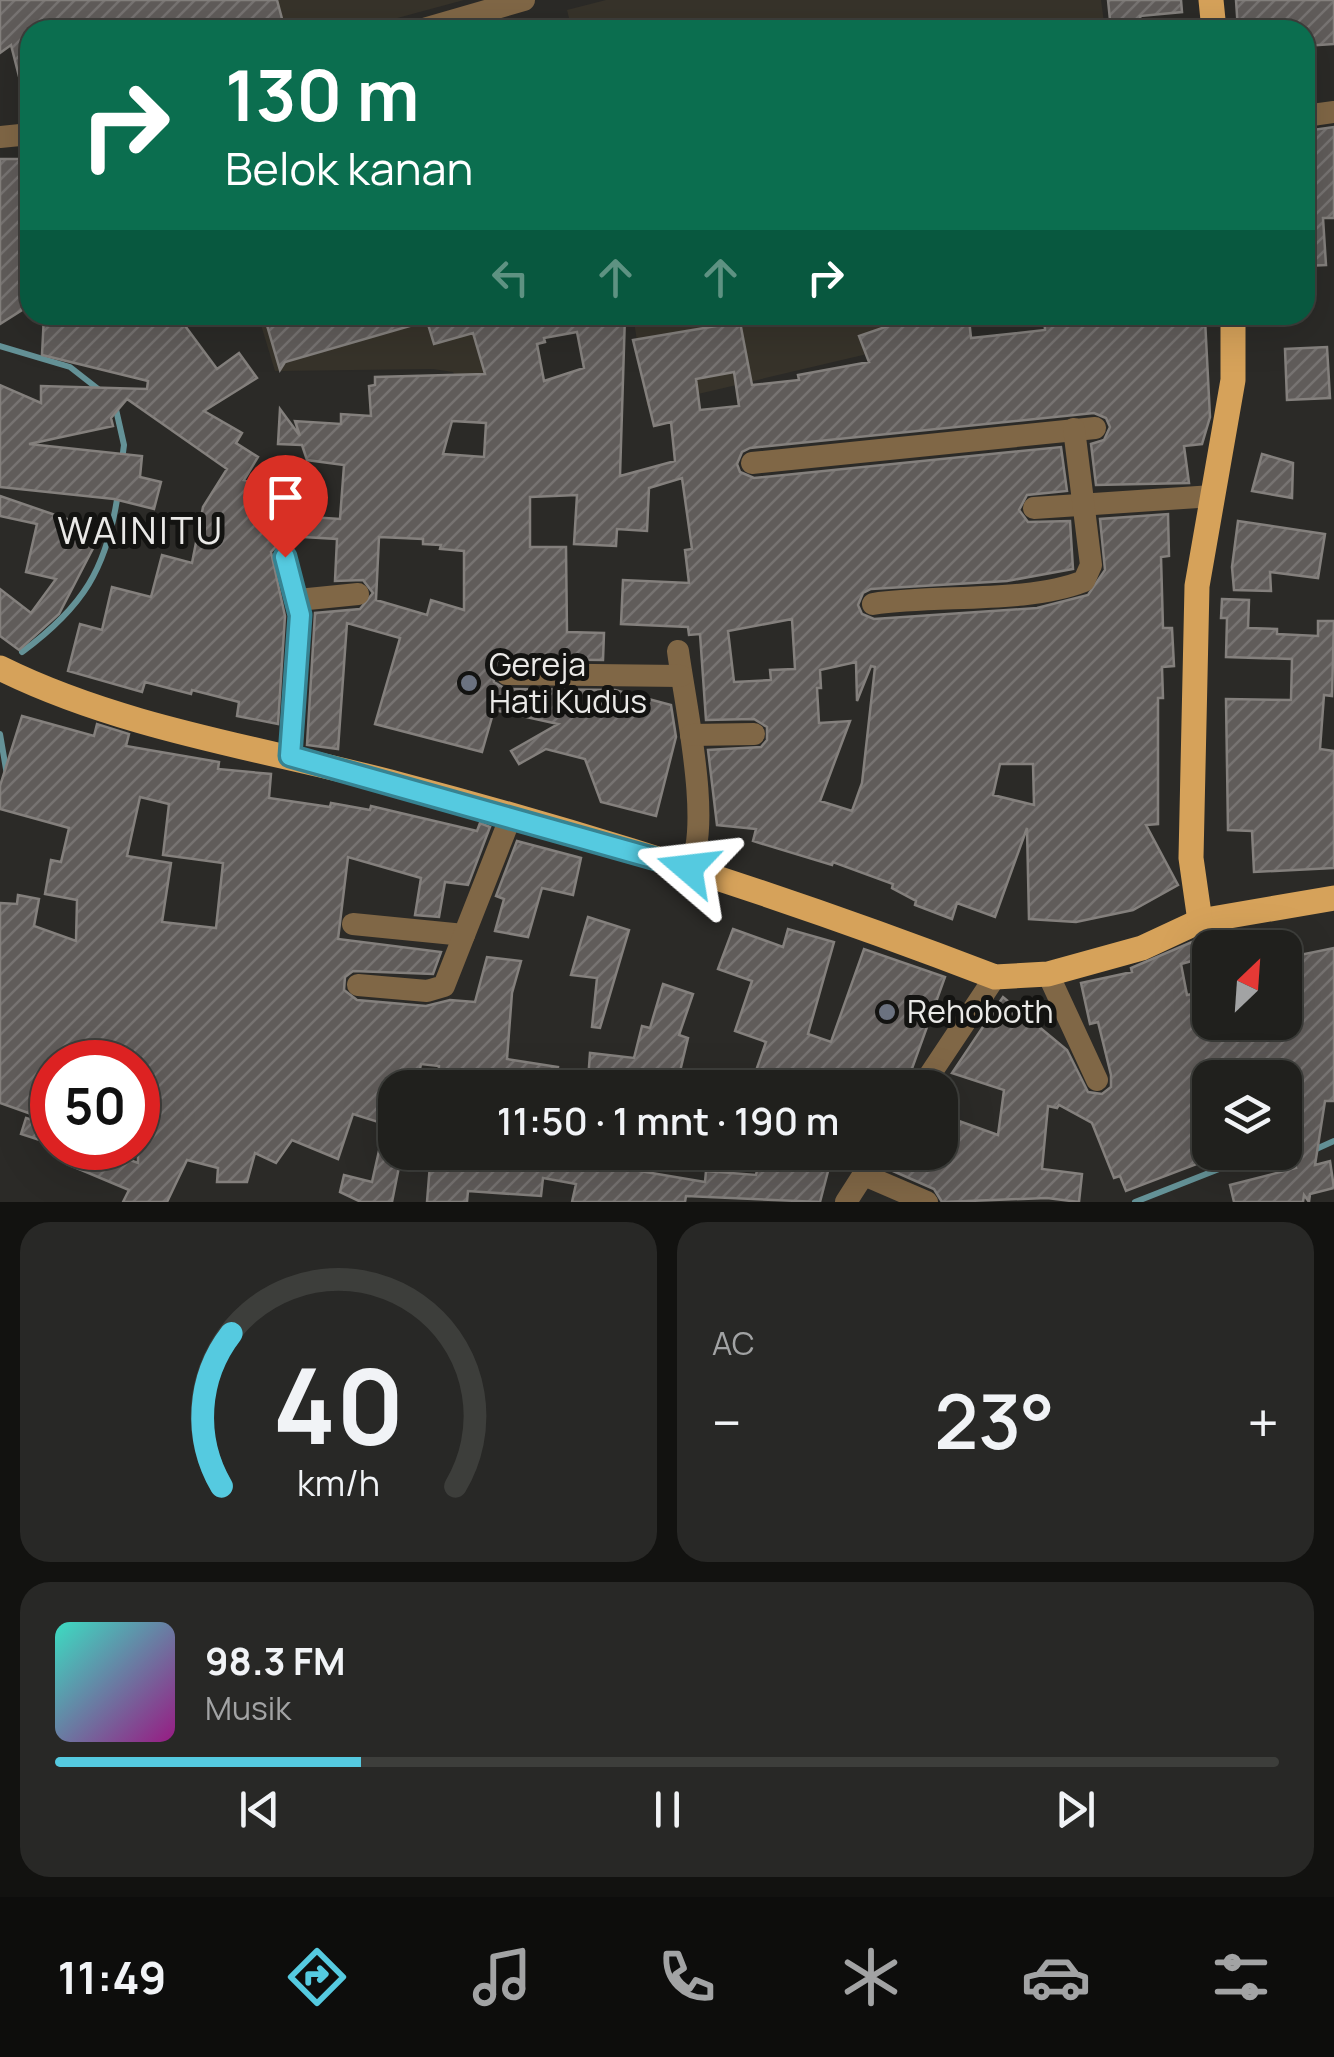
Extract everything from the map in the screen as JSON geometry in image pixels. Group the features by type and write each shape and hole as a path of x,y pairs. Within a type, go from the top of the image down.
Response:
{"main road":[{"path":"1200,922 1192,858 1196,610 1233,380 1233,325"},
{"path":"0,668 76,702 512,816 688,868 994,977 1048,974 1142,948 1200,922 1334,898"}],"street":[{"path":"455,20 524,0"},
{"path":"752,464 1085,428 1091,566 1084,581 991,596 920,597 873,604"},
{"path":"1034,508 1212,496"},
{"path":"285,557 298,600 290,756"},
{"path":"298,600 358,594"},
{"path":"678,651 691,734 700,842 688,868"},
{"path":"507,674 681,676"},
{"path":"691,734 754,734"},
{"path":"358,985 440,990 512,816"},
{"path":"353,924 464,934"},
{"path":"1048,974 1097,1080"},
{"path":"933,1070 994,977"},
{"path":"846,1202 867,1170"},
{"path":"864,1174 927,1202"}],"shaded area":[{"path":"220,0 464,0 390,20 225,20"},
{"path":"606,0 1101,0 1104,20 570,20 567,10"},
{"path":"261,325 508,325 516,367 458,382 453,372 433,369 275,371"},
{"path":"635,325 944,325 863,355 647,406"}],"building":[{"path":"0,0 277,0 282,20 20,20 20,80 11,45 0,53"},
{"path":"1108,0 1181,0 1182,12 1140,16 1141,20 1110,20"},
{"path":"1236,0 1334,0 1334,44 1315,45 1315,20 1237,20"},
{"path":"1334,127 1334,218 1323,218 1326,265 1315,266 1315,130"},
{"path":"0,159 20,159 20,311 0,324"},
{"path":"44,325 184,325 217,369 239,353 257,378 204,411 242,433 236,443 258,457 244,480 285,488 280,515 340,519 344,465 307,460 302,445 278,444 280,409 300,436 295,421 341,424 341,414 371,416 369,386 375,385 375,377 485,374 473,333 434,344 428,325 625,325 620,476 675,461 671,422 654,426 633,340 741,325 752,385 799,380 798,375 869,362 859,336 891,325 970,325 971,338 1045,330 1045,325 1205,325 1210,417 1202,444 1184,446 1189,483 1096,485 1091,444 1104,440 1110,427 1106,418 1094,413 750,448 742,452 737,464 740,472 754,478 1061,447 1067,491 1027,495 1019,510 1028,522 1070,521 1073,569 1007,581 871,589 863,593 858,605 862,614 874,619 1037,608 1088,595 1105,570 1100,519 1168,514 1169,556 1161,557 1163,628 1172,628 1174,666 1162,667 1163,698 1158,698 1158,824 1146,825 1178,885 1133,910 1076,922 1029,919 1027,828 995,917 957,903 952,919 915,905 916,901 892,888 893,884 833,862 832,865 753,841 756,829 717,825 708,750 761,747 767,740 767,727 754,719 706,720 700,634 689,635 688,627 621,624 623,580 689,583 685,550 692,549 682,478 649,488 647,531 617,529 616,546 574,544 577,495 530,497 530,547 566,547 567,632 604,633 603,660 507,659 499,662 492,673 494,682 506,689 615,690 671,705 676,737 656,816 601,802 585,759 546,749 519,764 511,751 558,724 494,710 482,752 375,724 400,638 347,623 338,749 307,745 315,613 360,609 373,593 363,580 335,581 337,539 286,536 271,552 285,616 278,724 237,716 239,702 192,690 191,694 145,682 142,692 68,671 80,624 102,630 112,587 151,597 162,555 192,563 203,507 227,469 127,399 111,418 113,426 29,444 142,456 140,477 161,482 154,509 114,499 0,487 0,385 41,403 41,386 147,389 148,381 42,355","holes":["577,332 584,368 544,381 537,344 545,342 544,338","734,372 739,406 700,410 696,379","452,421 486,423 484,457 443,454","379,537 423,539 423,544 441,545 440,549 464,551 464,610 431,600 427,615 376,600","792,619 795,669 770,670 771,680 734,682 728,631","856,662 857,701 871,666 875,667 862,783 852,811 820,801 850,721 819,723 820,670","1000,764 1033,764 1034,805 993,795"]},
{"path":"267,325 413,325 285,362 280,370"},
{"path":"1327,347 1330,398 1287,400 1285,349"},
{"path":"1262,454 1293,463 1292,498 1252,491"},
{"path":"0,496 102,531 59,614 19,650 0,636 0,589 31,613 56,579 26,572 37,524 0,516"},
{"path":"1238,521 1325,534 1318,578 1270,572 1271,591 1234,590 1232,567"},
{"path":"1222,599 1249,600 1248,628 1277,629 1277,634 1318,636 1318,621 1334,621 1332,696 1324,695 1320,749 1334,751 1334,868 1254,872 1252,831 1228,830 1226,699 1291,700 1292,659 1226,657 1227,618 1221,618"},
{"path":"22,716 94,736 97,724 129,734 126,746 219,762 218,769 271,774 269,798 330,807 331,803 370,810 371,806 477,831 480,823 490,827 468,885 445,882 439,917 415,915 421,878 348,857 338,939 441,952 433,974 353,971 345,977 344,990 357,1000 426,1006 450,1000 475,1002 487,957 521,961 512,993 507,1059 558,1067 558,1070 439,1070 439,1066 421,1064 420,1070 378,1070 378,1122 353,1114 338,1159 292,1140 276,1163 255,1153 247,1182 217,1182 218,1168 187,1160 167,1202 123,1202 129,1190 81,1170 160,1170 160,1040 30,1040 30,1114 0,1103 0,903 17,904 18,895 39,899 34,926 76,941 77,900 45,894 51,860 61,862 69,828 0,809 0,786","holes":["140,797 169,804 163,855 223,863 216,928 162,922 171,863 127,856"]},
{"path":"517,841 581,858 573,895 542,888 528,937 495,931 504,899 496,896"},
{"path":"588,917 629,930 600,1028 592,1027 597,978 571,975"},
{"path":"733,929 783,947 788,929 834,942 808,1034 831,1042 864,949 945,977 911,1070 756,1070 766,1042 735,1031 752,981 718,969"},
{"path":"1192,942 1192,961 1181,964 1187,995 1192,994 1192,1040 1302,1040 1302,955 1334,948 1334,1101 1325,1101 1315,1165 1330,1161 1334,1188 1310,1194 1309,1202 1304,1195 1303,1202 1234,1202 1230,1185 1302,1170 1302,1060 1192,1060 1192,1166 1126,1191 1120,1176 1114,1178 1092,1123 1059,1105 1048,1106 1042,1169 1082,1174 1079,1202 1047,1198 942,1202 934,1189 893,1171 958,1170 958,1121 998,1135 1004,1090 958,1075 958,1070 954,1070 1003,997 1067,1050 1088,1092 1102,1094 1111,1087 1098,1022 1090,1024 1081,983 1132,972 1131,968"},
{"path":"663,984 693,994 679,1035 688,1038 680,1070 589,1070 590,1053 634,1058 642,1026 650,1028"},
{"path":"26,1118 30,1119 30,1137 21,1134"},
{"path":"378,1155 378,1170 398,1170 392,1202 361,1202 340,1192 344,1175 372,1182"},
{"path":"430,1170 634,1170 705,1182 706,1171 756,1175 757,1170 828,1170 820,1202 686,1196 685,1202 572,1202 576,1184 543,1178 541,1196 468,1191 467,1202 427,1202"}],"waterway":[{"path":"0,346 70,367 102,392"},
{"path":"115,405 124,445 122,460"},
{"path":"22,652 61,619 89,584 107,544 118,493"},
{"path":"0,734 7,775"},
{"path":"1314,1150 1334,1141"},
{"path":"1135,1202 1216,1170"}],"place":[{"name":"Gereja Hati Kudus","path":"469,683"},
{"name":"Rehoboth","path":"887,1012"}],"district":[{"name":"WAINITU","path":"141,531"}],"route":[{"path":"285,557 300,615 290,756 688,868"}]}
